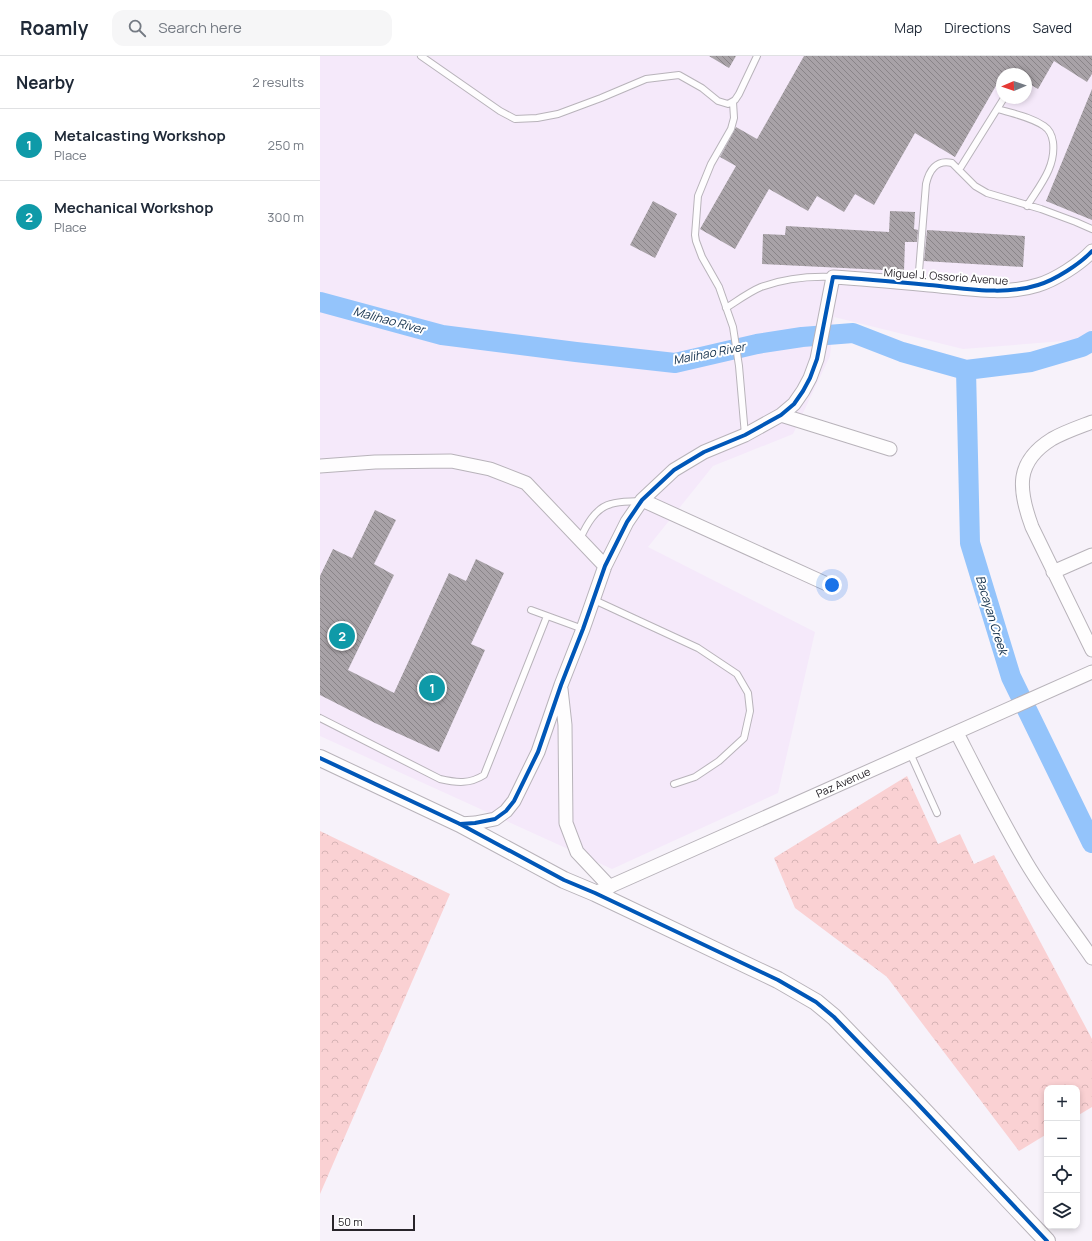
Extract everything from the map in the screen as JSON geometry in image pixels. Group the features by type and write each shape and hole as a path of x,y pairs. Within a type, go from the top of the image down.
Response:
{"street":[{"name":"Miguel J. Ossorio Avenue","path":"832,277 994,290 1021,289 1038,285 1055,278 1092,252"},
{"path":"460,824 495,819 506,811 514,801 538,752 605,566 627,522 642,500 674,470 704,452 745,435 781,416 794,404 803,391 810,378 817,359 830,296 832,277"},
{"path":"781,416 890,449"},
{"path":"1092,422 1054,438 1039,448 1031,456 1025,466 1022,495 1027,513 1053,572 1092,650"},
{"path":"320,466 382,462 452,461 490,469 526,483 605,566"},
{"path":"642,500 829,585"},
{"path":"1053,572 1092,555"},
{"name":"Paz Avenue","path":"595,893 1092,672"},
{"path":"561,685 565,725 566,823 578,852 610,887"},
{"path":"957,733 988,795 1026,863 1092,958"},
{"path":"320,758 460,824 564,880 595,893 778,980 816,1002 834,1017 894,1079 1047,1241"}],"lane":[{"path":"421,56 500,111 515,119 537,118 558,114 646,79 679,75 702,88 718,101 728,104 733,102 739,94 757,56"},
{"path":"733,102 734,118 731,129 712,164 698,196 695,222 696,241 702,257 719,287 733,327 739,366 745,435"},
{"path":"959,170 1001,104"},
{"path":"998,109 1030,119 1045,127 1050,132 1054,154 1049,171 1027,206"},
{"path":"918,284 926,184 929,174 940,162 952,163 975,186 987,193 1069,219 1092,229"},
{"path":"726,308 760,288 804,278 832,277"},
{"path":"580,539 589,521 598,512 610,504 642,500"},
{"path":"592,599 698,648 737,674 748,693 750,711 744,738 719,761 695,777 674,784"},
{"path":"531,610 583,629"},
{"path":"320,718 440,779 451,782 475,781 484,775 547,616"},
{"path":"910,753 937,814"}],"shaded area":[{"path":"320,56 1092,56 1092,330 1077,340 963,349 834,317 830,356 793,434 713,466 648,547 815,632 778,793 612,869 320,736"}],"green space":[{"path":"907,776 938,844 960,834 974,864 994,855 1092,1039 1092,1107 1080,1114 1080,1085 1044,1085 1044,1136 1019,1151 887,977 795,908 774,858"},
{"path":"320,831 450,894 320,1194"}],"building":[{"path":"709,56 736,56 729,68"},
{"path":"804,56 1092,56 1092,74 1087,82 1054,61 1038,89 1032,86 1032,68 996,68 996,86 955,157 915,133 874,205 855,194 844,212 817,196 808,211 769,189 735,249 700,229 736,166 720,157 736,127 757,139"},
{"path":"1092,89 1092,220 1046,201"},
{"path":"653,201 677,214 655,258 630,245"},
{"path":"890,211 915,212 914,229 918,230 917,242 905,242 904,271 762,264 763,234 785,235 786,226 889,232"},
{"path":"927,230 1025,236 1023,267 924,261"},
{"path":"375,510 396,520 374,564 394,575 348,670 394,693 449,573 466,581 476,559 504,573 471,644 485,650 439,752 375,723 320,695 320,576 333,549 352,558"}],"waterway":[{"name":"Malihao River","path":"320,302 442,335 675,363 757,344 802,337 853,333 902,352 966,370 1031,362 1082,347 1092,341"},
{"name":"Bacayan Creek","path":"966,370 970,543 1011,677 1092,843"}],"cycle path":[{"path":"460,824 495,819 506,811 514,801 538,752 605,566 627,522 642,500 674,470 704,452 745,435 781,415 794,404 803,391 810,378 817,359 833,277 984,290 1012,290 1045,283 1074,266 1092,251"},
{"path":"320,758 460,824 564,880 595,893 778,980 816,1002 834,1017 1047,1241"}],"place":[{"name":"Mechanical Workshop","path":"342,636"},
{"name":"Metalcasting Workshop","path":"432,688"}]}
